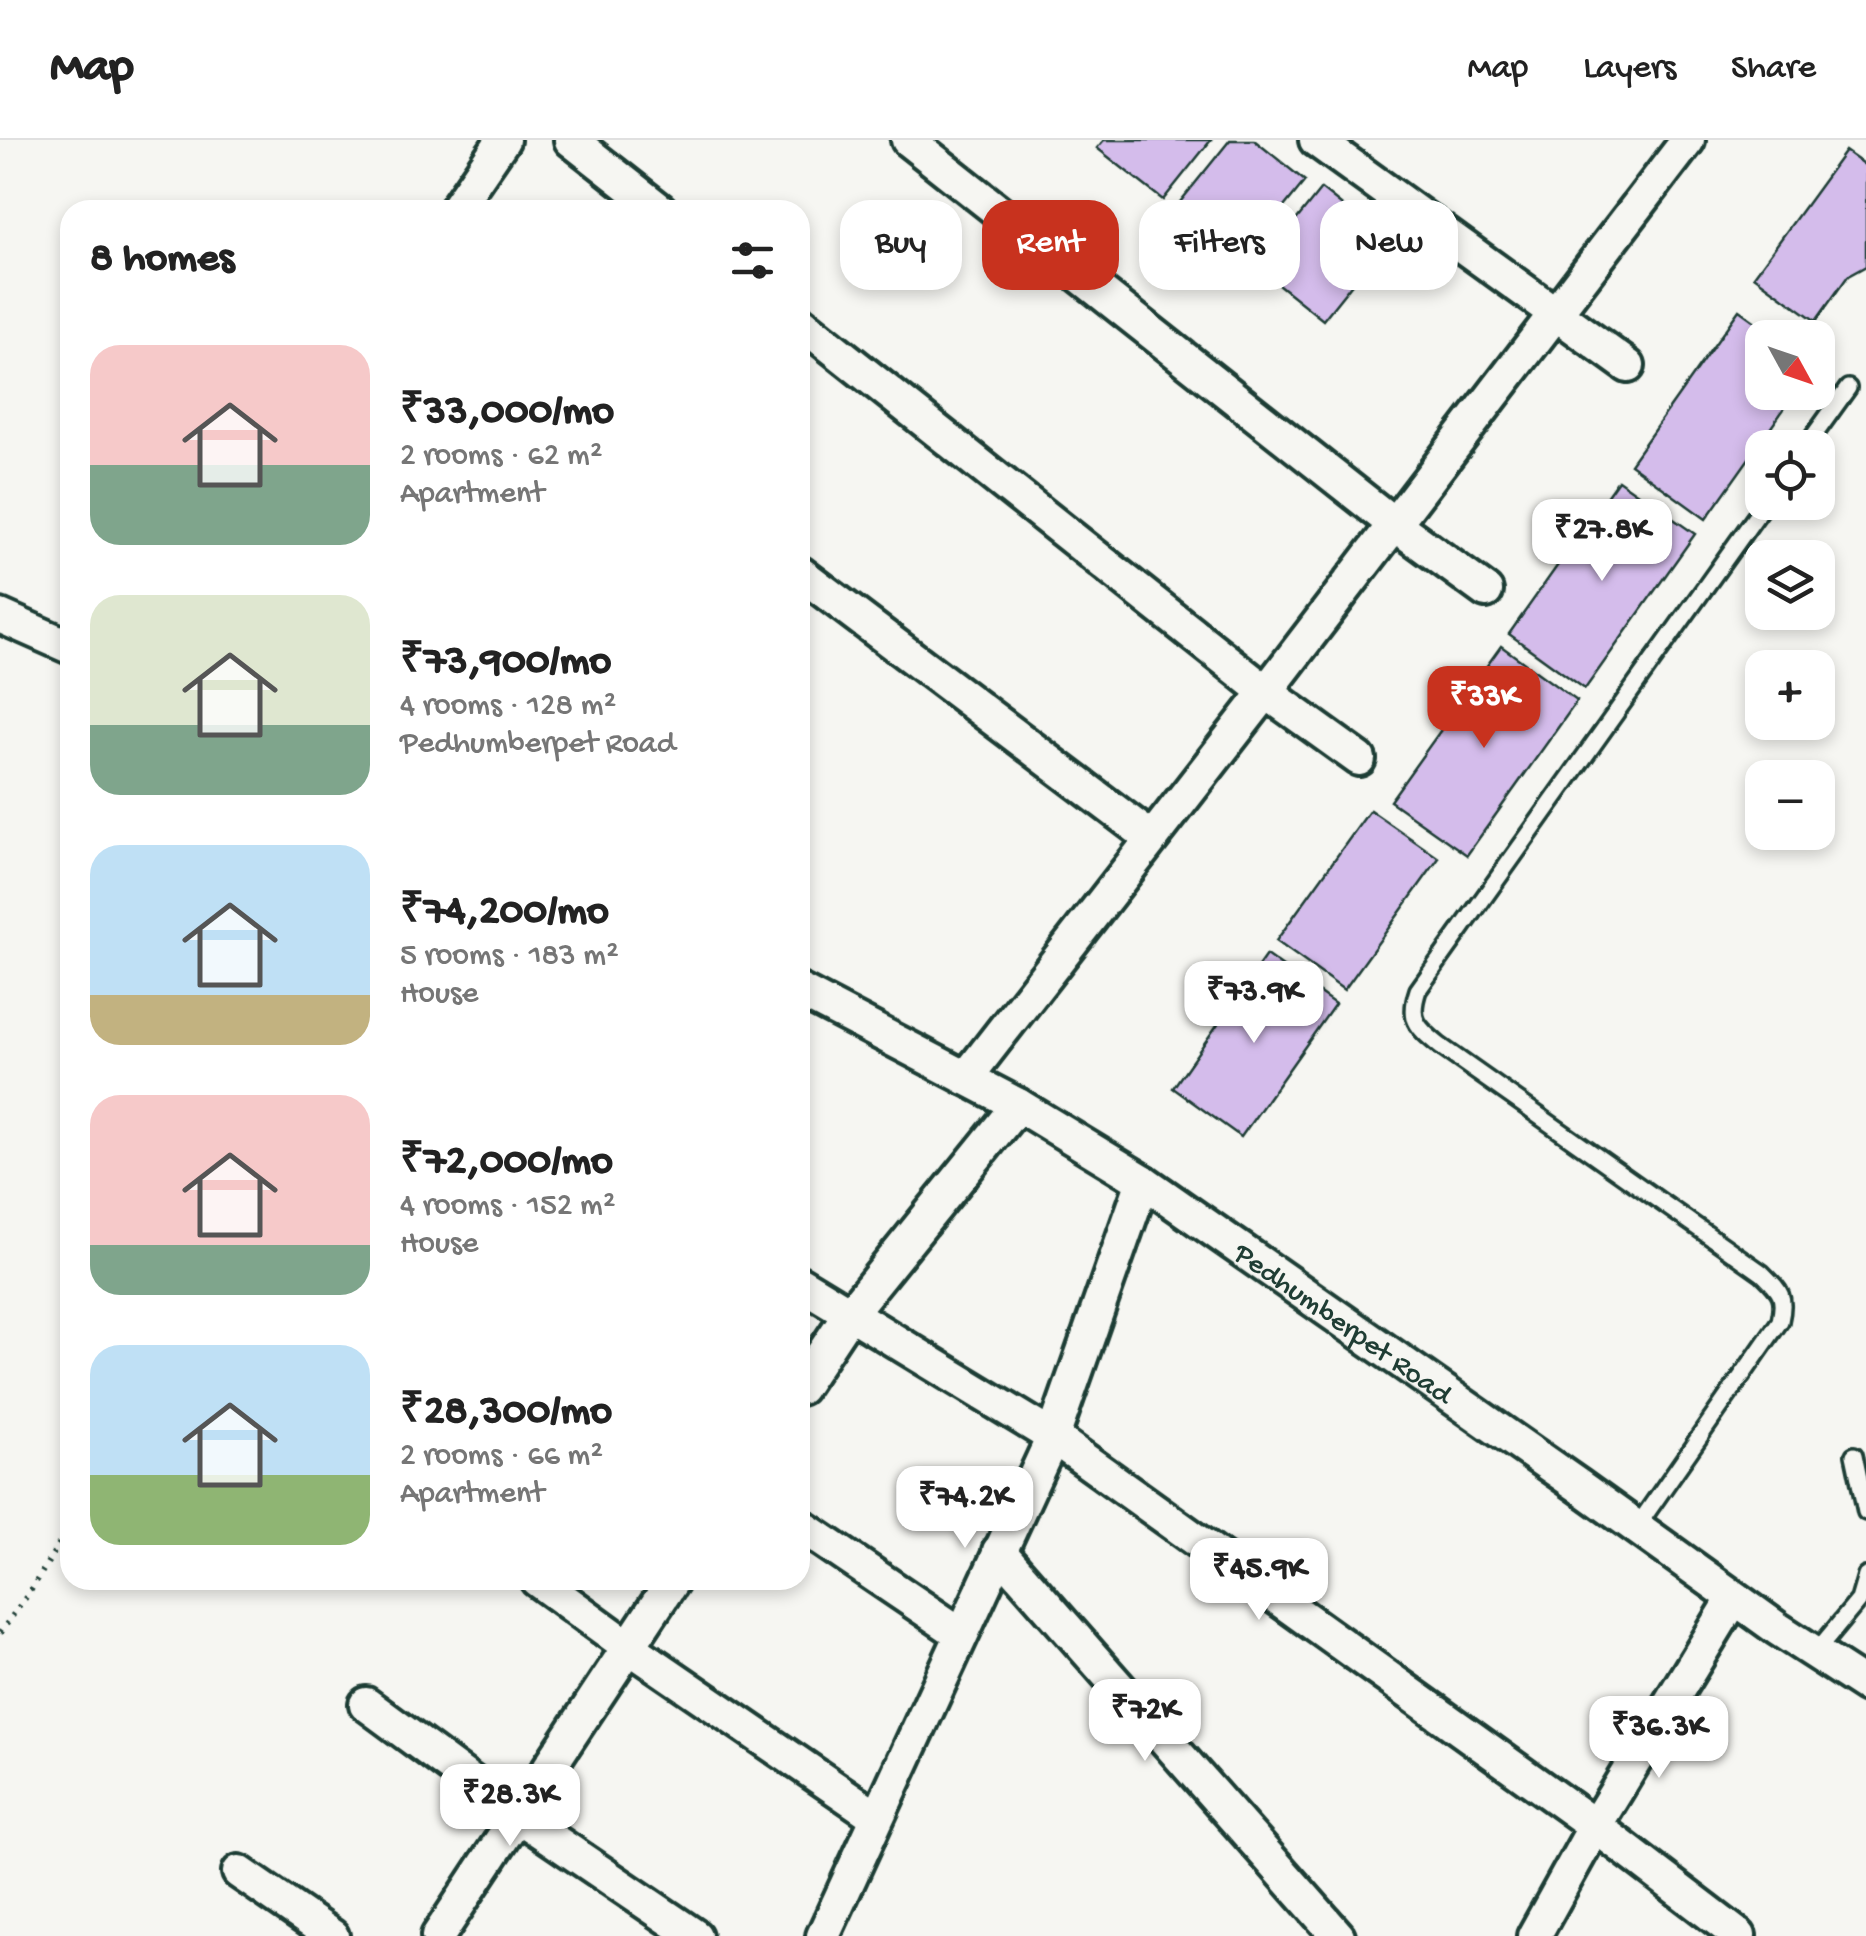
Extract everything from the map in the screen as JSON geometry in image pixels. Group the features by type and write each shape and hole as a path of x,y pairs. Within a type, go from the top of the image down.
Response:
{"street":[{"path":"462,200 504,140"},
{"path":"572,140 647,200"},
{"path":"908,140 1394,524 1486,591"},
{"path":"1316,140 1628,366"},
{"path":"966,1078 1688,140"},
{"path":"810,330 1266,692 1360,759"},
{"path":"810,581 1151,838"},
{"path":"0,616 60,643"},
{"name":"Pedhumberpet Road","path":"810,995 1018,1106 1143,1182 1734,1598 1864,1680"},
{"path":"810,1373 848,1314 1018,1106"},
{"path":"823,1936 1053,1436 1143,1182"},
{"path":"810,1289 1053,1436 1595,1826 1739,1936"},
{"path":"810,1531 961,1634"},
{"path":"999,1552 1338,1936"},
{"path":"551,1590 878,1817"},
{"path":"438,1936 666,1590"},
{"path":"1534,1936 1595,1826 1734,1598"},
{"path":"366,1704 518,1816 695,1936"},
{"path":"240,1872 332,1936"}],"lane":[{"path":"1818,430 1848,388"},
{"path":"1636,1528 1780,1322 1784,1304 1779,1290 1746,1261 1440,1046 1420,1029 1412,1006 1418,990 1753,520"},
{"path":"1854,1454 1866,1512"},
{"path":"1815,1652 1859,1600 1866,1576"}],"path":[{"path":"0,1632 60,1542"}],"building":[{"path":"1104,140 1211,140 1163,200 1097,148"},
{"path":"1230,140 1254,140 1305,181 1290,200 1182,200"},
{"path":"1845,151 1866,166 1866,266 1848,276 1817,320 1754,276"},
{"path":"1321,189 1335,200 1320,200 1320,290 1347,290 1323,320 1286,290 1300,290 1300,215"},
{"path":"1739,310 1753,320 1745,320 1745,410 1783,410 1769,430 1745,430 1745,464 1706,519 1630,464"},
{"path":"1618,480 1695,534 1585,689 1509,634"},
{"path":"1501,646 1577,701 1467,855 1390,801"},
{"path":"1370,810 1439,858 1344,990 1276,941"},
{"path":"1266,955 1335,1004 1241,1137 1173,1088"}]}
